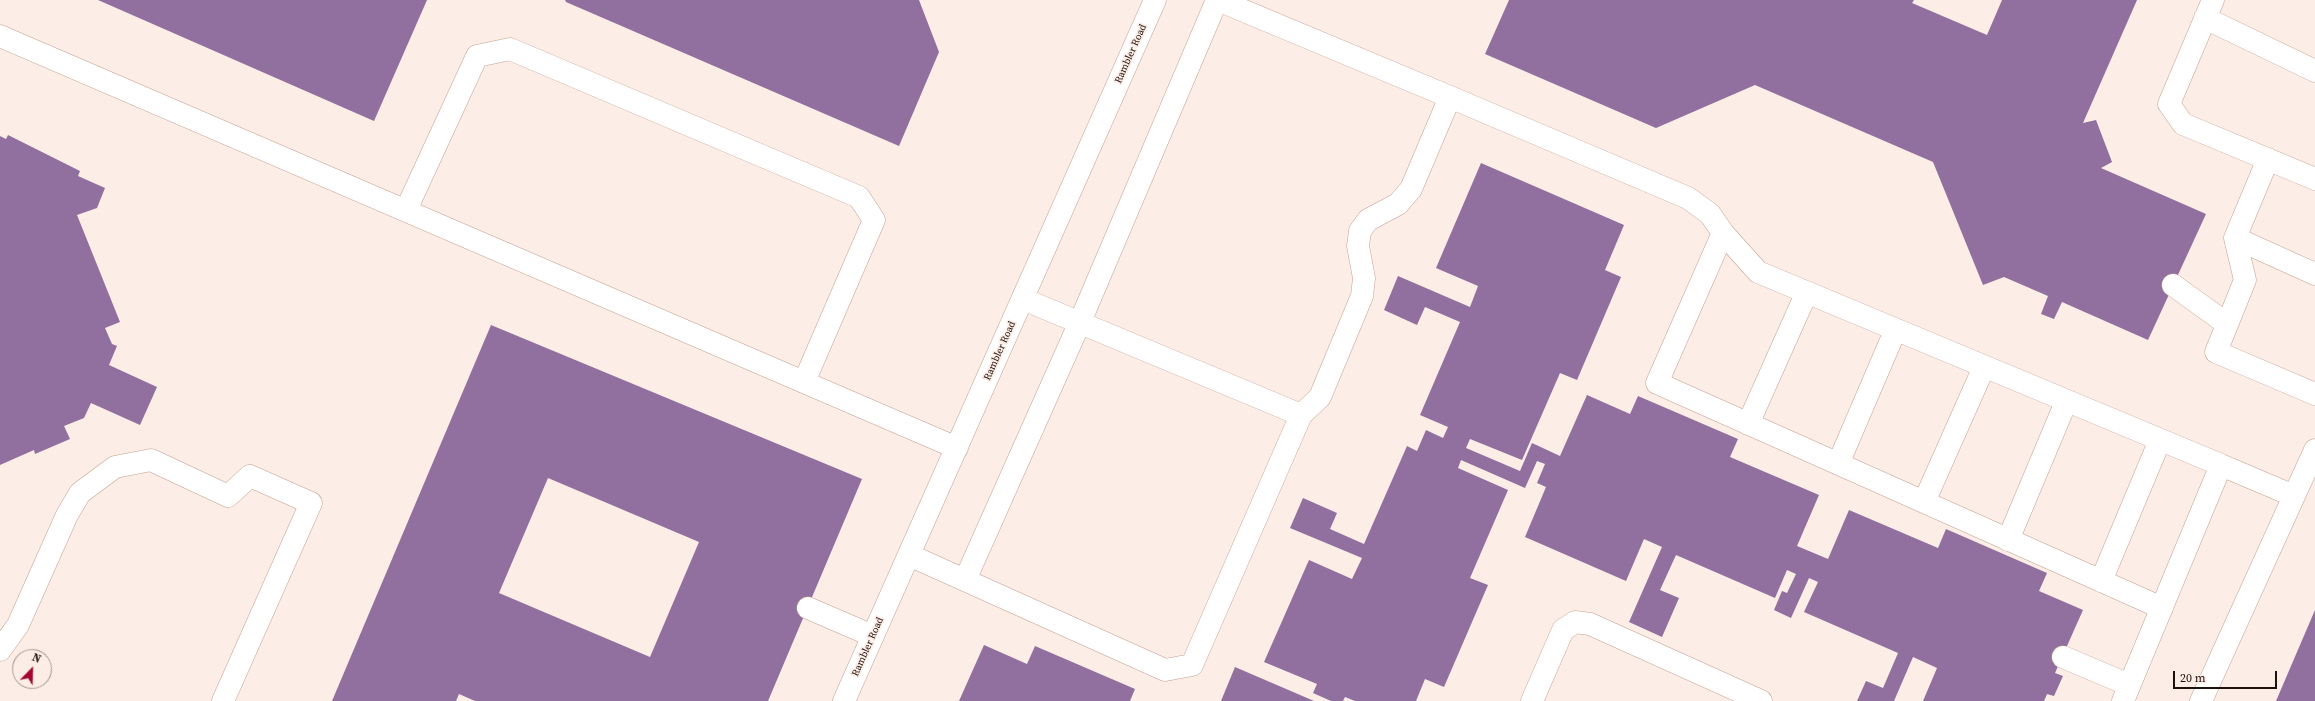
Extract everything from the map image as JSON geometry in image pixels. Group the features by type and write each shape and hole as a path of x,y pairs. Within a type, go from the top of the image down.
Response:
{"street":[{"name":"Rambler Road","path":"844,701 1155,0"},
{"path":"966,580 1080,322 1217,0 1688,198 1710,214 1723,233 1758,272 1806,294 2294,496"},
{"path":"2315,71 2209,9 2169,104 2183,124 2315,179"},
{"path":"0,36 957,448"},
{"path":"406,210 477,56 510,49 859,197 874,220 804,382"},
{"path":"909,555 1165,670 1192,665 1301,415 1320,397 1362,296 1364,278 1358,246 1360,231 1368,220 1398,204 1411,189 1450,97"},
{"path":"2268,159 2235,238 2245,280 2216,352 2315,394"},
{"path":"1723,233 1657,383 2162,608"},
{"path":"2235,238 2315,274"},
{"path":"2173,285 2227,324"},
{"path":"1748,424 1806,294"},
{"path":"1023,299 1301,415"},
{"path":"1838,464 1895,331"},
{"path":"1924,502 1984,367"},
{"path":"2008,540 2066,402"},
{"path":"2101,581 2160,440"},
{"path":"2201,701 2315,450"},
{"path":"0,650 18,625 67,515 80,493 115,467 152,460 228,496 250,476 311,503 223,701"},
{"path":"2063,657 2126,693 2221,465"},
{"path":"808,608 873,636"},
{"path":"1532,701 1563,630 1575,622 1590,624 1761,701"}],"building":[{"path":"98,0 427,0 374,121"},
{"path":"565,0 919,0 939,52 899,146 566,2"},
{"path":"1509,0 1914,0 1912,3 1987,35 2002,0 2137,0 2083,123 2096,120 2112,162 2101,168 2206,214 2148,340 2062,302 2054,319 2041,314 2048,296 2004,277 1983,285 1933,162 1755,85 1656,128 1485,54"},
{"path":"8,135 80,171 78,176 105,188 97,208 77,215 120,322 105,328 112,344 117,346 109,365 157,387 140,425 91,403 84,418 64,426 70,439 35,454 34,450 0,465 0,136 6,139"},
{"path":"1481,163 1624,225 1605,270 1621,277 1577,380 1560,373 1522,460 1470,439 1466,448 1520,471 1532,443 1560,456 1587,395 1630,414 1638,396 1738,439 1730,457 1819,495 1797,546 1828,559 1849,510 1938,548 1946,529 2047,573 2039,591 2083,610 2055,673 2063,676 2054,696 2047,694 2044,701 1923,701 1937,668 1913,657 1894,701 1857,701 1866,681 1883,688 1898,653 1804,612 1818,582 1809,578 1791,618 1774,610 1782,591 1787,593 1796,574 1787,570 1775,598 1676,555 1660,590 1679,598 1662,637 1629,622 1662,547 1644,539 1626,581 1525,537 1546,487 1537,483 1545,464 1537,461 1525,488 1461,460 1458,468 1508,490 1470,578 1488,585 1444,687 1425,679 1416,701 1355,701 1345,697 1343,701 1331,701 1313,693 1317,684 1264,662 1309,560 1352,579 1362,558 1290,528 1303,498 1337,513 1330,529 1364,544 1407,446 1417,451 1426,430 1443,438 1448,427 1420,415 1460,322 1425,307 1417,325 1384,310 1398,276 1470,307 1478,286 1436,268"},
{"path":"491,325 862,479 768,701 475,701 459,694 456,701 332,701","holes":["548,478 699,542 650,657 499,593"]},
{"path":"2315,610 2315,701 2276,701"},
{"path":"984,645 1027,664 1035,646 1135,689 1130,701 959,701"},
{"path":"1235,667 1314,701 1221,701"}]}
